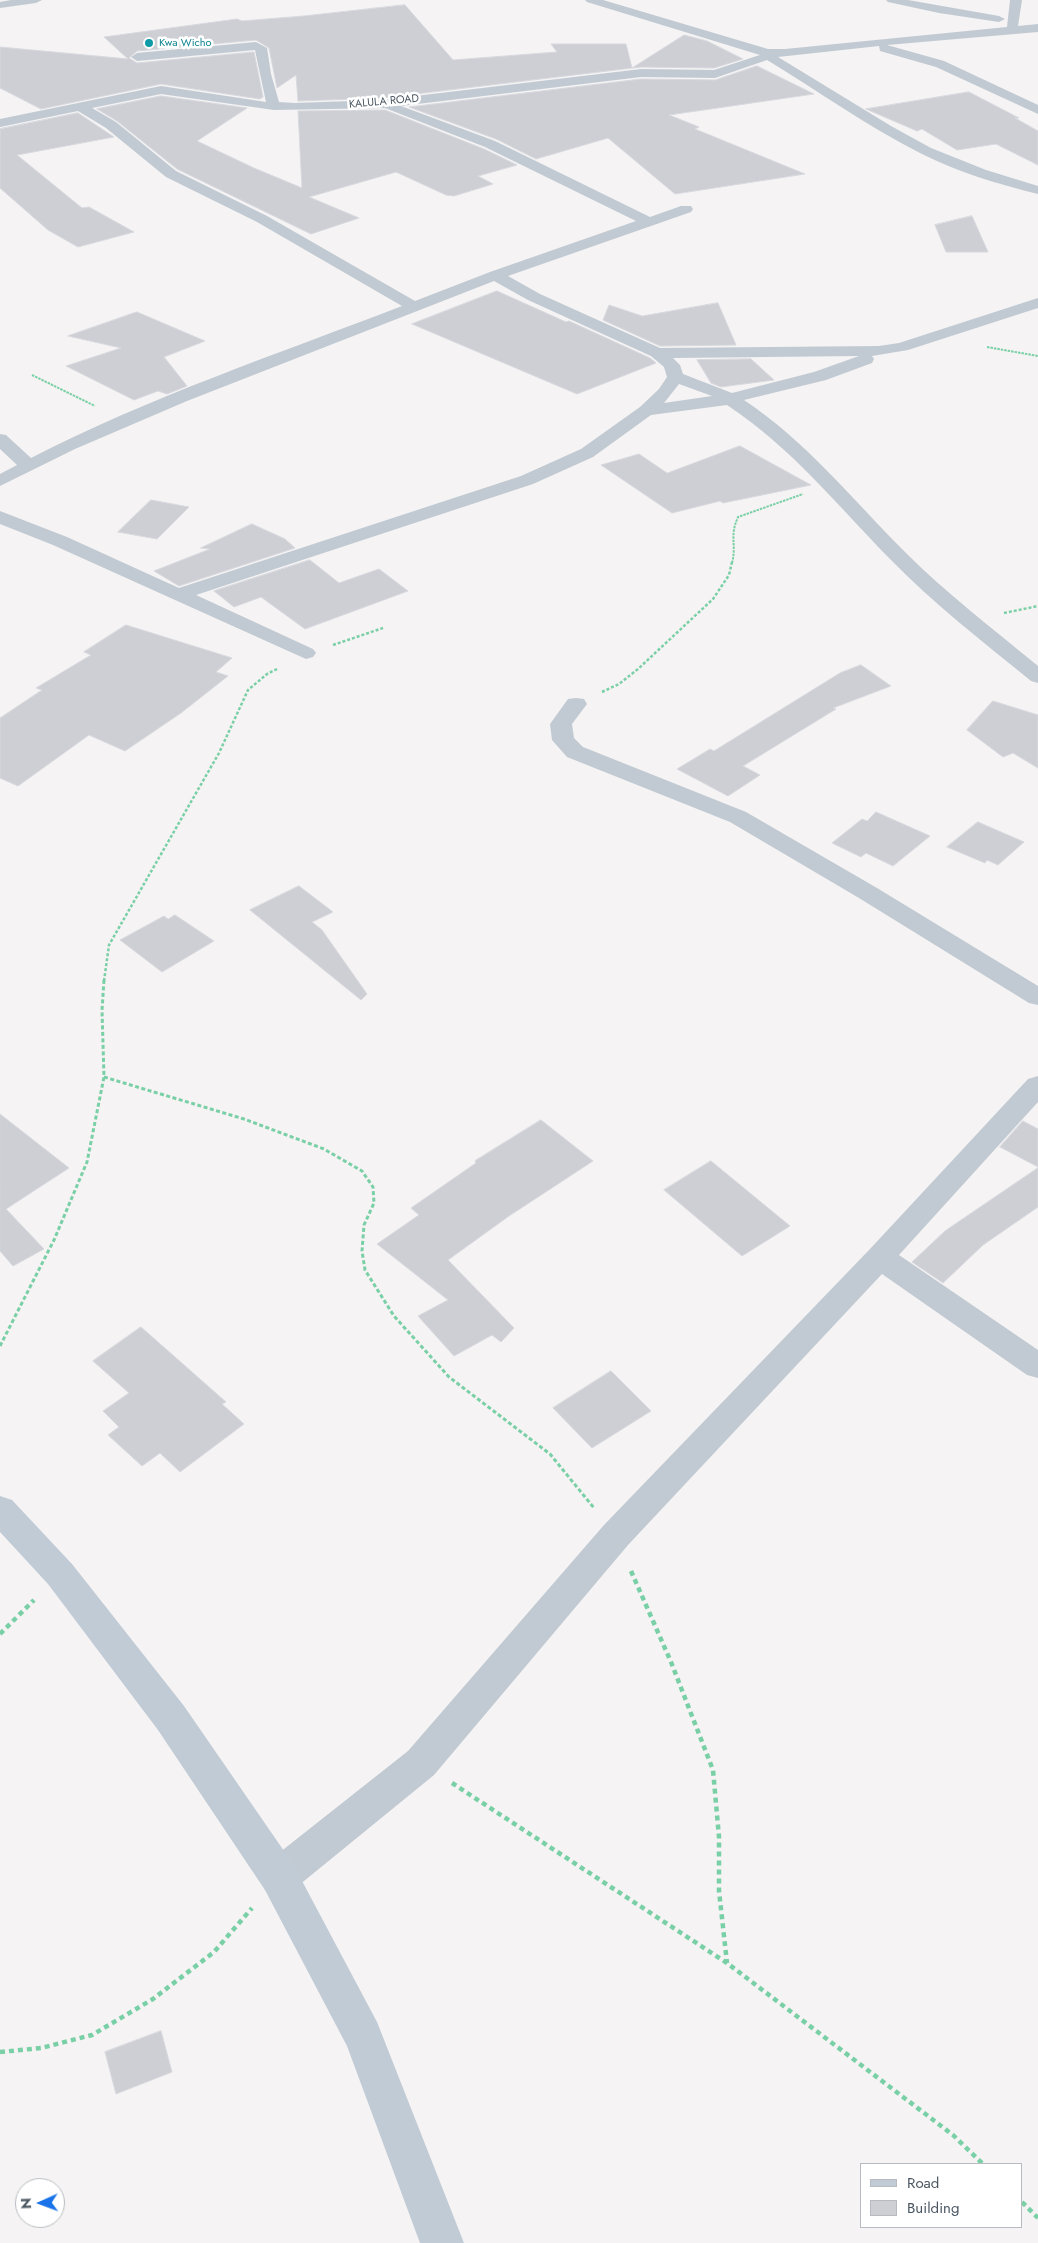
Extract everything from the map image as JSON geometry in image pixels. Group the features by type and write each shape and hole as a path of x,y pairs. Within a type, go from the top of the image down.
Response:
{"street":[{"path":"0,5 36,0"},
{"path":"591,0 768,55 925,150 960,166 1038,190"},
{"path":"892,0 940,5 1012,25 1038,28"},
{"path":"1012,25 1016,0"},
{"path":"0,12 14,4"},
{"path":"768,55 870,45 1012,25"},
{"path":"870,45 940,64 1038,110"},
{"path":"136,57 256,46 261,48 265,74 274,106"},
{"name":"KALULA ROAD","path":"0,123 161,90 231,102 274,106 382,104 641,73 714,74 768,55"},
{"path":"382,104 429,119 536,164 649,222"},
{"path":"79,106 112,125 170,174 262,219 415,307"},
{"path":"0,481 28,465 126,419 496,275 686,209"},
{"path":"180,594 527,480 587,452 646,410 666,392 675,377 672,365 657,352 551,305 496,275"},
{"path":"657,352 879,352 902,347 1038,303"},
{"path":"646,410 730,398 841,370 879,352"},
{"path":"675,377 730,398 794,444 898,556 973,623 1038,677"},
{"path":"0,439 28,465"},
{"path":"0,517 60,541 180,594 306,653"},
{"path":"576,704 561,724 563,740 574,752 738,817 868,893 1038,997"},
{"path":"279,1878 421,1763 616,1535 880,1257 1038,1086"},
{"path":"880,1257 1038,1366"},
{"path":"0,1510 60,1574 171,1718 279,1878 363,2036 442,2243"}],"path":[{"path":"32,375 126,419"},
{"path":"576,704 619,684 714,599 729,575 734,555 732,530 738,517 834,485"},
{"path":"0,1346 54,1240 86,1162 104,1077 102,1010 104,975 109,945 150,870 219,753 248,690 267,674 306,653 383,628"},
{"path":"104,1077 244,1118 324,1149 362,1171 374,1187 374,1203 364,1225 362,1251 365,1270 394,1316 449,1377 550,1454 616,1535 670,1662 712,1770 719,1837 719,1891 727,1963"},
{"path":"0,1634 60,1574"},
{"path":"421,1763 727,1963 952,2135 982,2163"},
{"path":"0,2052 41,2048 92,2035 152,2000 214,1952 279,1878"},
{"path":"1023,2203 1038,2218"}],"building":[{"path":"405,5 453,60 557,52 551,44 626,44 632,68 684,35 707,41 743,59 714,68 641,67 382,98 298,101 296,75 277,88 269,48 256,40 137,51 129,58 137,63 254,52 263,97 260,99 161,84 41,109 0,88 0,47 128,59 104,37 237,19 242,21 304,16"},
{"path":"757,66 814,94 669,115 699,127 695,129 805,174 675,194 608,138 536,159 496,139 409,107 641,79 715,80"},
{"path":"969,92 1019,118 1015,118 1038,131 1038,165 996,144 957,150 922,129 917,131 866,109"},
{"path":"161,96 247,108 197,141 302,188 298,111 385,110 484,149 517,165 478,176 493,184 454,196 446,195 396,172 309,197 359,218 311,234 177,169 117,121 97,109"},
{"path":"78,113 114,137 17,155 82,208 89,207 134,232 78,247 48,230 0,188 0,129"},
{"path":"972,216 988,252 946,252 935,225"},
{"path":"497,291 566,322 569,321 650,358 656,363 577,394 412,324"},
{"path":"718,303 736,345 660,346 603,320 609,305 642,316"},
{"path":"137,312 205,341 164,357 187,386 167,394 158,391 134,400 66,366 121,348 68,336"},
{"path":"751,359 774,380 721,387 711,383 697,360"},
{"path":"740,446 811,485 723,503 720,501 672,513 601,465 639,454 667,473"},
{"path":"151,500 189,507 157,539 118,532"},
{"path":"252,524 285,539 295,548 179,586 154,571 210,549 201,548"},
{"path":"310,560 339,583 379,569 408,591 305,629 261,597 234,607 214,591"},
{"path":"126,625 232,658 216,672 228,676 181,713 125,751 89,735 18,786 0,778 0,718 42,690 36,688 91,655 84,652"},
{"path":"861,665 891,686 833,708 836,709 743,766 760,775 728,796 677,769 710,749 714,751 840,673"},
{"path":"993,701 1038,715 1038,768 1013,753 1003,757 967,730"},
{"path":"876,812 930,836 893,866 866,853 861,857 832,843 862,819 867,821"},
{"path":"978,822 1024,842 998,865 987,860 985,863 947,847"},
{"path":"299,886 333,912 312,922 322,930 367,994 361,1000 250,910"},
{"path":"175,915 214,941 162,972 120,940 164,916 168,919"},
{"path":"0,1114 69,1168 6,1209 44,1249 13,1266 0,1251"},
{"path":"541,1120 593,1161 509,1216 448,1260 514,1328 501,1342 492,1335 454,1356 418,1316 448,1300 377,1244 419,1215 411,1208 476,1163 475,1161"},
{"path":"1023,1121 1038,1129 1038,1167 1000,1147"},
{"path":"711,1161 790,1226 742,1256 664,1190"},
{"path":"1038,1168 1038,1207 983,1245 943,1283 912,1262 945,1231"},
{"path":"141,1327 226,1402 222,1404 244,1424 180,1472 160,1453 142,1466 108,1435 119,1427 103,1411 129,1393 93,1361"},
{"path":"611,1371 651,1411 592,1448 553,1408"},
{"path":"161,2031 172,2072 116,2094 105,2052"}],"place":[{"name":"Kwa Wicho","path":"149,43"}]}
